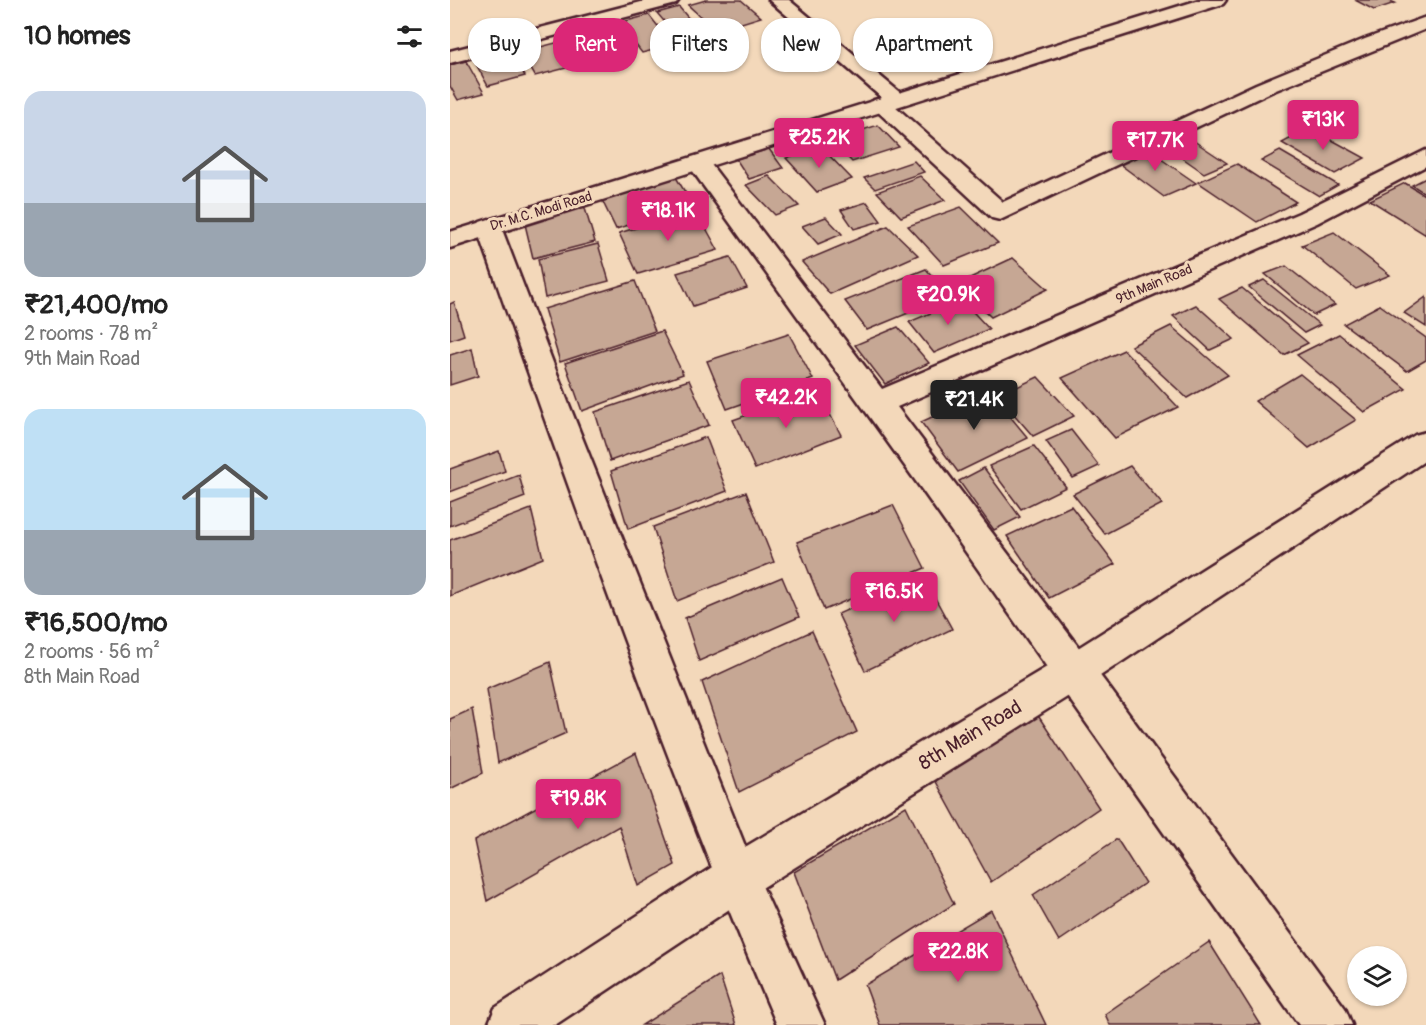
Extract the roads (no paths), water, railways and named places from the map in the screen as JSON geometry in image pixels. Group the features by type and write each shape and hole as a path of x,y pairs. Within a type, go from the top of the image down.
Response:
{"street":[{"path":"450,57 670,0"},
{"path":"778,0 889,102 1000,213 1250,93 1351,49 1426,23"},
{"name":"Dr. M.C. Modi Road","path":"450,240 1216,0"},
{"name":"9th Main Road","path":"878,403 1308,218 1426,157"},
{"path":"698,163 1075,671 1328,1025"},
{"path":"489,227 553,402 736,878 801,1025"},
{"name":"8th Main Road","path":"512,1025 736,878 1075,671 1426,444"}]}
